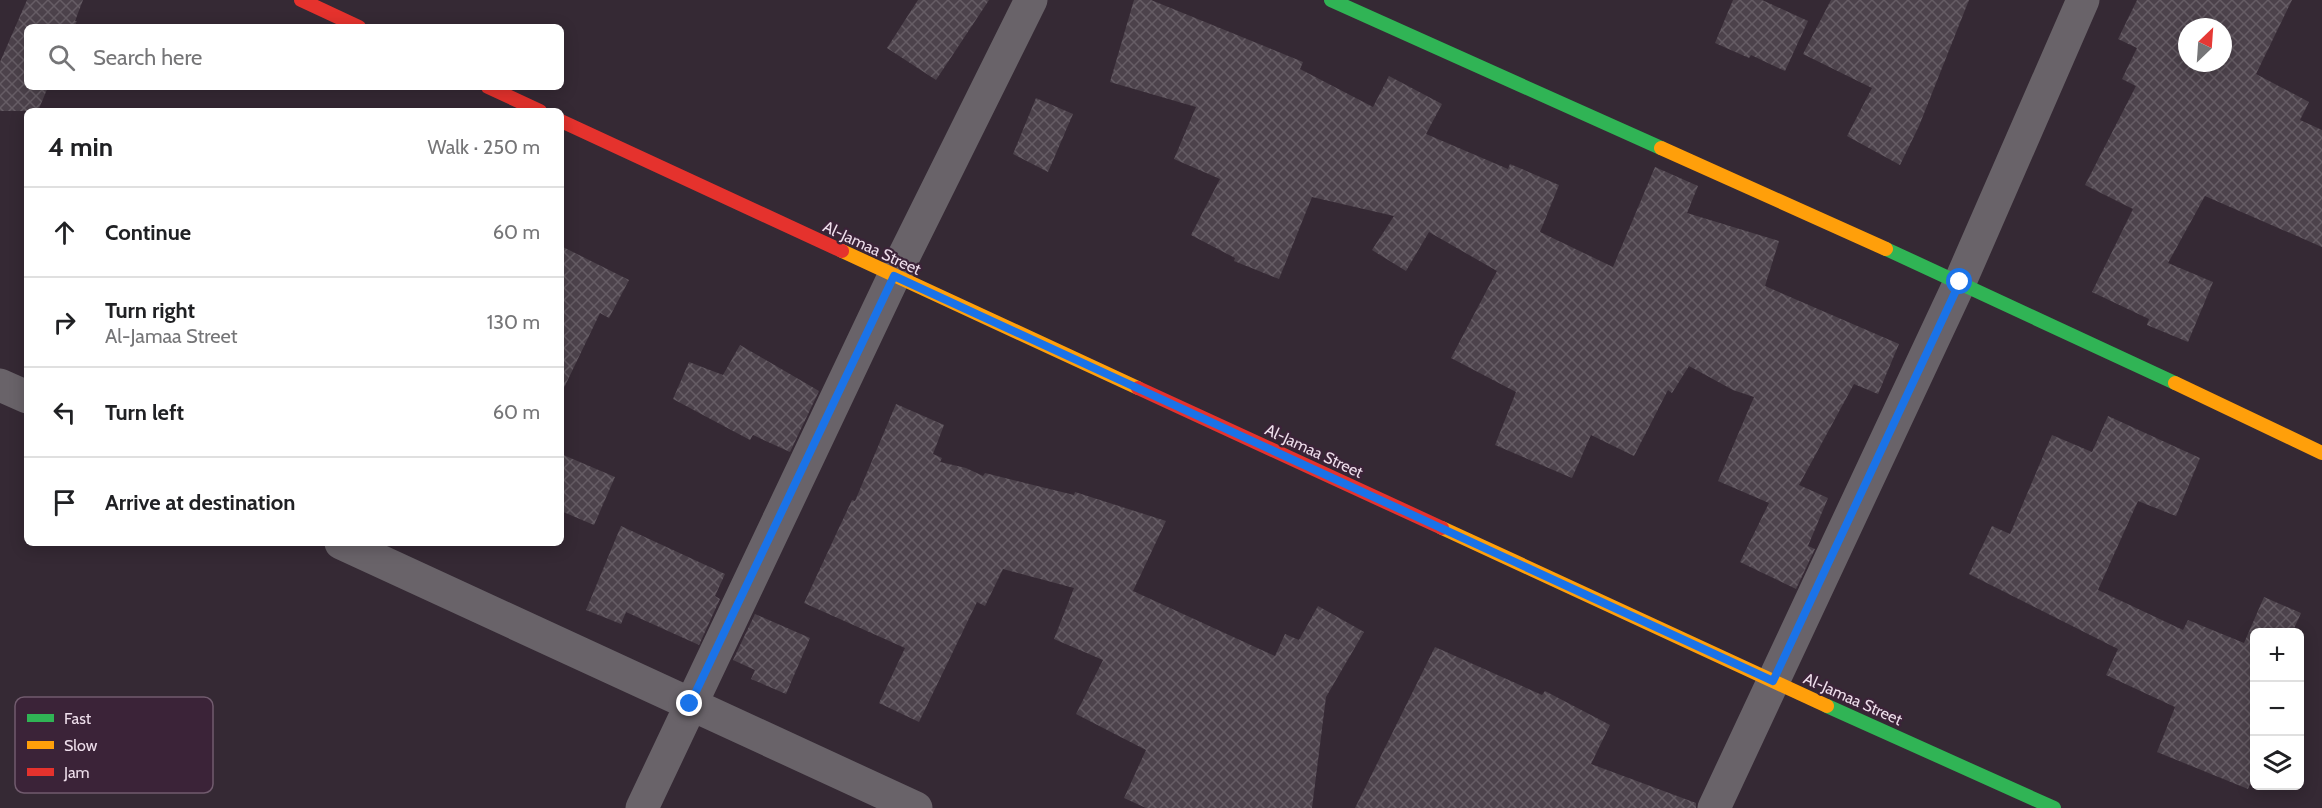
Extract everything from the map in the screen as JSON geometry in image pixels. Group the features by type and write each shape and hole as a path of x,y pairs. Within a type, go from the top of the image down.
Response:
{"street":[{"path":"301,0 353,24"},
{"path":"642,808 894,276 1031,0"},
{"path":"1331,0 1960,282 2322,453"},
{"path":"1714,808 1960,282 2083,0"},
{"path":"494,90 534,108"},
{"name":"Al-Jamaa Street","path":"564,122 1773,681 2054,808"},
{"path":"0,385 24,396"},
{"path":"348,546 916,808"}],"building":[{"path":"27,0 83,0 76,24 24,24 24,90 47,90 39,108 24,108 24,111 0,111 0,62"},
{"path":"918,0 989,0 936,80 887,48"},
{"path":"1134,0 1151,0 1303,62 1300,69 1373,107 1389,76 1442,104 1426,134 1508,169 1510,164 1559,185 1540,232 1613,267 1655,167 1698,186 1687,213 1779,241 1765,286 1899,344 1878,394 1854,384 1799,485 1828,498 1808,546 1815,549 1796,589 1740,562 1769,503 1718,481 1754,397 1733,390 1689,366 1672,393 1668,390 1634,456 1591,435 1572,478 1495,445 1516,392 1451,358 1497,271 1429,232 1406,271 1372,250 1394,216 1312,197 1279,279 1234,261 1235,258 1191,235 1220,179 1174,159 1196,107 1110,82"},
{"path":"1733,0 1762,0 1808,21 1785,71 1751,55 1749,58 1715,43"},
{"path":"1831,0 1969,0 1919,126 1900,165 1847,136 1872,88 1803,54"},
{"path":"2137,0 2292,0 2256,74 2309,102 2300,120 2322,130 2322,247 2205,196 2168,263 2213,282 2188,342 2147,325 2149,319 2092,292 2133,209 2085,185 2136,86 2122,79 2137,48 2118,39"},
{"path":"1036,98 1073,114 1048,172 1013,154"},
{"path":"564,248 629,280 609,318 600,313 564,388"},
{"path":"740,345 819,391 790,452 753,435 750,440 673,399 689,362 723,375"},
{"path":"896,404 944,425 933,454 942,458 940,462 966,468 983,476 985,473 1074,495 1075,492 1166,521 1133,591 1275,656 1285,634 1299,640 1318,606 1364,632 1326,697 1312,808 1146,808 1124,798 1146,750 1076,714 1103,660 1054,639 1074,588 1003,569 985,606 977,602 919,722 879,703 905,648 804,603 852,500 855,501"},
{"path":"2108,416 2200,458 2176,516 2138,501 2098,590 2183,630 2188,620 2244,643 2250,629 2250,784 2248,789 2157,752 2175,707 2106,675 2118,649 1969,574 1992,526 2010,534 2052,435 2092,452"},
{"path":"564,455 615,477 594,525 564,512"},
{"path":"621,526 725,574 715,596 720,599 699,645 626,612 621,624 586,610"},
{"path":"2264,597 2301,613 2294,628 2251,628"},
{"path":"755,614 810,638 786,694 751,679 755,670 733,660"},
{"path":"1435,647 1542,695 1545,691 1610,725 1591,764 1696,803 1696,808 1355,808"}],"traffic: fast":[{"path":"1331,0 1661,148"},
{"path":"1886,249 2175,383"},
{"path":"1827,706 2054,808"}],"traffic: slow":[{"path":"1661,148 1886,249"},
{"path":"842,251 1138,388"},
{"path":"2175,383 2322,453"},
{"path":"1442,528 1827,706"}],"traffic: jam":[{"path":"301,0 353,24"},
{"path":"494,90 534,108"},
{"path":"564,122 842,251"},
{"path":"1138,388 1442,528"}],"route":[{"path":"690,704 894,276 1773,681 1960,282"}]}
